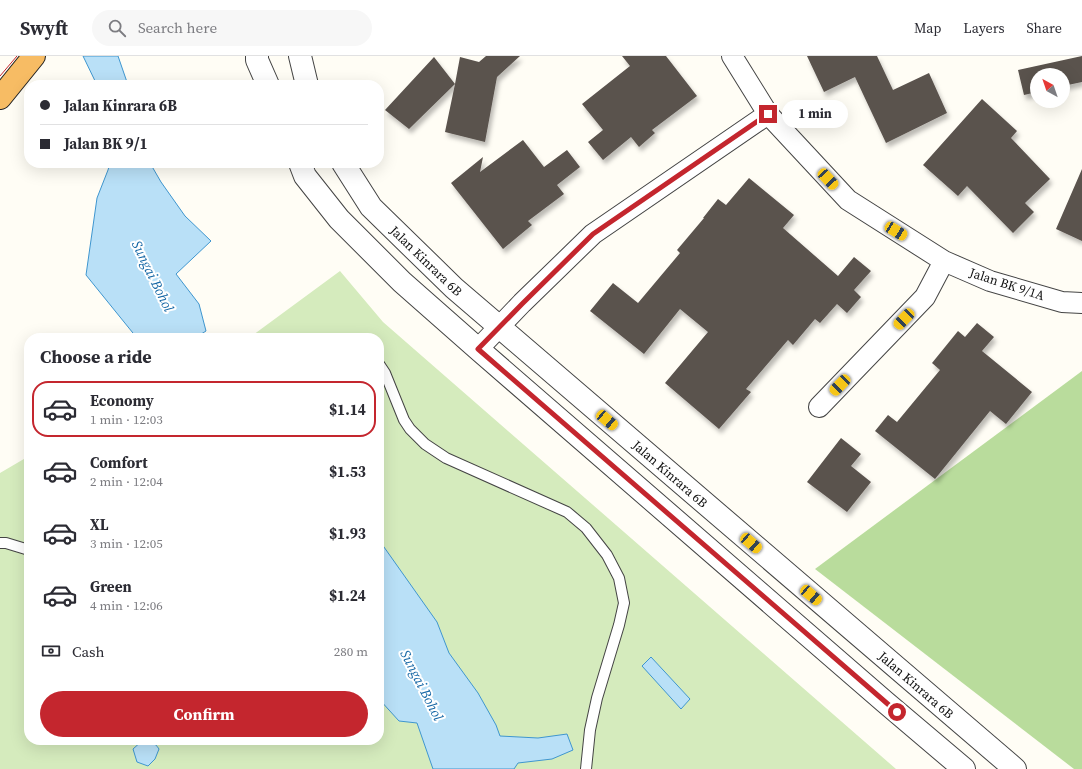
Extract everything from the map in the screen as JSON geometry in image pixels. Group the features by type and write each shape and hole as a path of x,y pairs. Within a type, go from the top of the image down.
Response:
{"highway":[{"path":"0,98 34,56"}],"street":[{"path":"257,56 257,60 266,80"},
{"path":"300,56 306,80"},
{"name":"Jalan BK 9/1A","path":"732,56 768,114 848,200 944,261 990,281 1062,302 1082,303"},
{"path":"478,349 593,234 768,114"},
{"path":"302,168 305,176 339,219 402,282 964,769"},
{"name":"Jalan Kinrara 6B","path":"346,168 370,207 454,288 1015,769"},
{"path":"819,407 925,297 944,261"}],"lane":[{"path":"384,372 395,395 404,420 410,429 425,444 446,458 566,512 586,528 607,555 619,578 624,603 619,625 597,698 590,730 586,769"},
{"path":"0,543 6,543 24,548"}],"green space":[{"path":"340,271 383,322 896,769 0,769 0,473 24,459 24,745 384,745 384,333 256,333"},
{"path":"1082,371 1082,769 1074,769 815,569"}],"water":[{"path":"83,56 118,56 126,80 95,80"},
{"name":"Sungai Bohol","path":"109,168 153,168 185,216 211,241 176,274 199,304 206,331 203,333 133,333 86,275 97,198"},
{"name":"Sungai Bohol","path":"384,547 437,622 449,653 478,693 496,725 500,736 538,738 567,734 573,750 552,759 518,763 514,769 433,769 417,723 399,721 384,704"},
{"path":"651,657 690,699 681,709 642,666"},
{"path":"137,745 156,745 159,749 155,759 148,766 137,762 133,749"}],"building":[{"path":"486,56 520,56 497,77 485,142 445,132 460,57 479,62"},
{"path":"622,56 666,56 697,96 652,130 655,133 639,147 631,137 603,160 588,142 603,130 582,104 630,66"},
{"path":"807,56 877,56 893,90 929,73 947,113 886,143 855,77 824,92"},
{"path":"1082,56 1082,82 1070,85 1070,68 1030,68 1030,94 1024,95 1018,70"},
{"path":"434,57 455,84 409,129 385,110"},
{"path":"982,99 1017,131 1011,138 1050,179 1025,203 1034,212 1013,233 967,186 958,196 923,165"},
{"path":"523,140 544,167 567,150 580,167 557,185 564,194 528,221 532,225 503,249 451,183 483,157 480,172"},
{"path":"1082,169 1082,241 1056,229"},
{"path":"749,178 794,215 783,228 838,276 854,257 871,271 854,290 861,297 847,313 837,304 820,323 815,319 793,345 788,340 746,389 751,392 719,429 665,383 708,332 680,309 644,354 590,311 613,283 638,303 680,253 677,250 718,199 726,205"},
{"path":"977,323 994,337 982,351 1032,392 1006,424 990,411 935,479 875,431 888,415 897,422 940,370 932,363 958,331 965,337"},
{"path":"841,438 861,454 851,466 871,482 847,512 807,482"}],"tram line":[{"path":"0,76 17,56"}],"route":[{"path":"768,114 593,234 478,349 897,712"}]}
